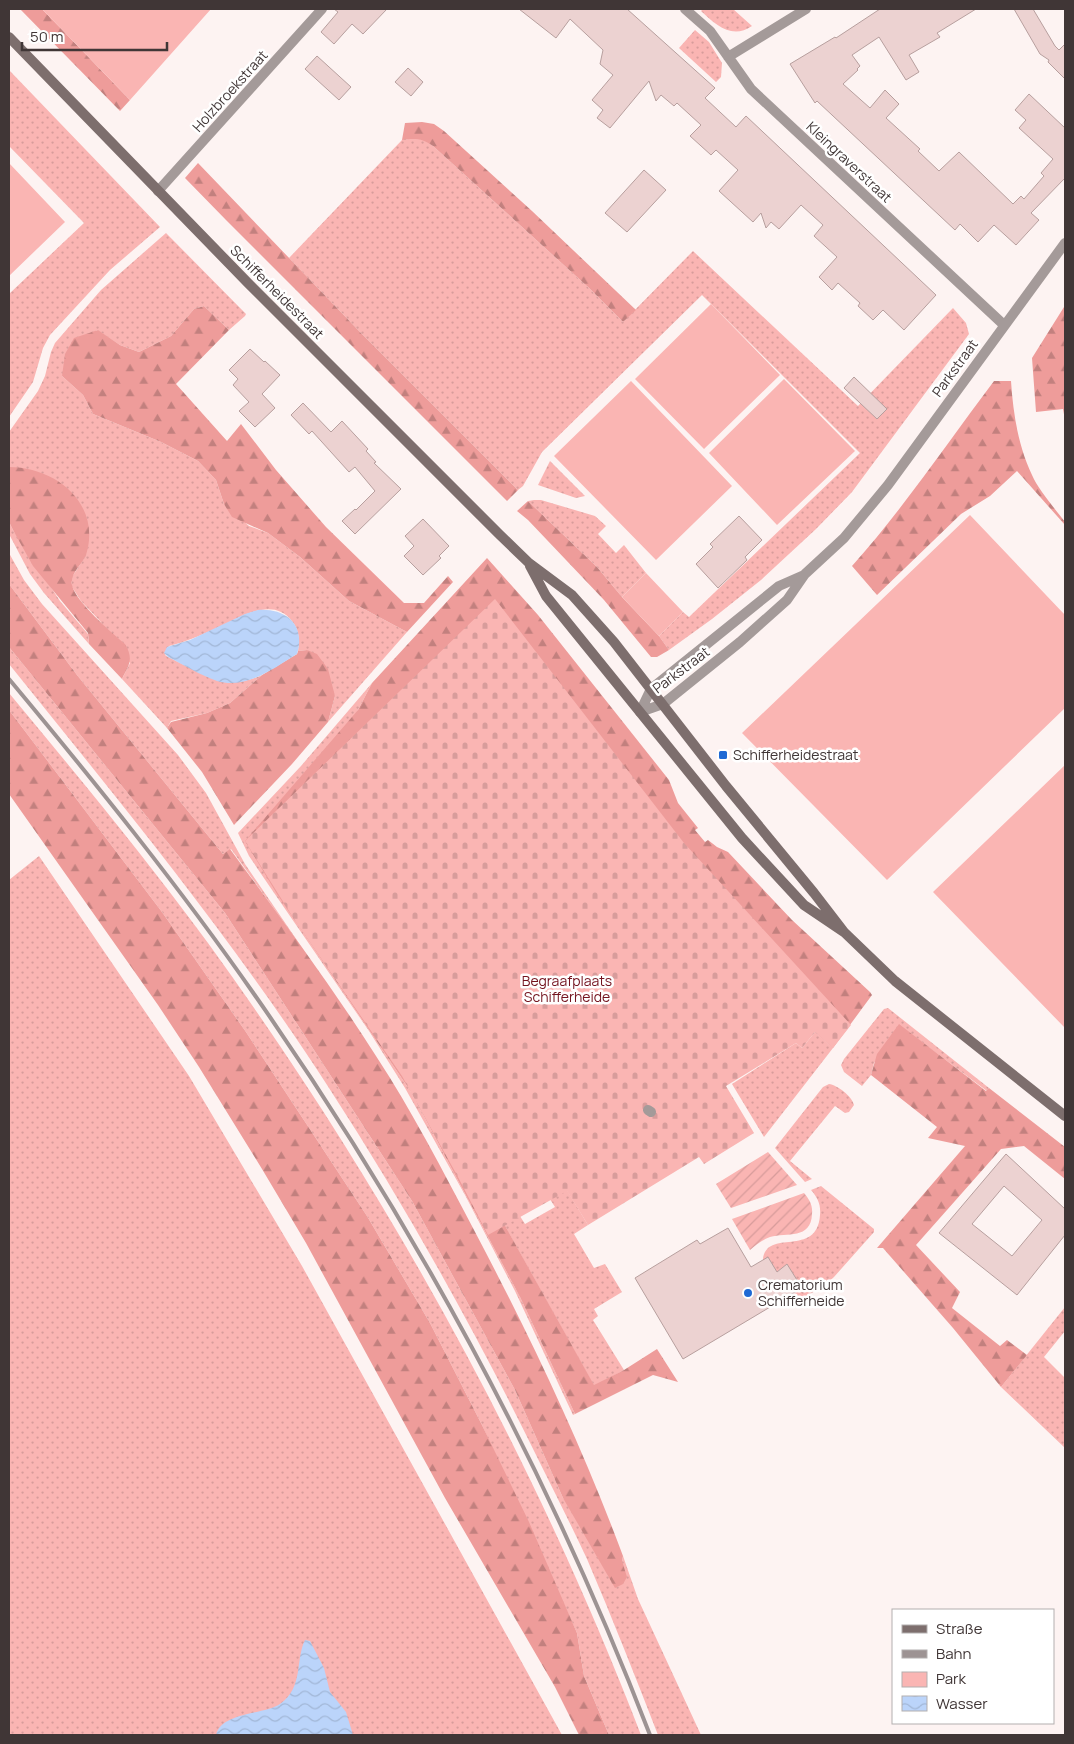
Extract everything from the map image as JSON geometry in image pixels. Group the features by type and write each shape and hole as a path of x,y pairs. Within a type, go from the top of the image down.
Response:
{"street":[{"name":"Holzbroekstraat","path":"158,191 322,9"},
{"name":"Kleingraverstraat","path":"686,9 710,31 751,89 1004,325"},
{"path":"728,57 806,9"},
{"name":"Schifferheidestraat","path":"9,37 374,410 529,563 572,595 614,642 726,786 844,932 895,981 1065,1116"},
{"name":"Parkstraat","path":"640,712 663,704 740,642 787,600 805,574 844,538 888,485 1065,243"},
{"name":"Schifferheidestraat","path":"529,563 546,596 698,785 804,905 844,932"},
{"name":"Parkstraat","path":"640,712 651,689 779,586 805,574"}],"green space":[{"path":"20,9 42,9 130,100 120,111"},
{"path":"42,9 211,9 130,100"},
{"path":"703,9 733,9 752,26 738,32 725,29 718,26 701,11"},
{"path":"695,30 709,42 722,63 721,77 716,82 679,48"},
{"path":"9,70 160,227 110,270 50,335 43,348 33,382 9,417 9,294 84,223 9,146"},
{"path":"422,122 434,124 444,131 636,310 623,322 589,288 433,146 418,139 402,140 405,123"},
{"path":"415,138 425,140 433,146 589,288 623,322 693,251 858,406 953,308 966,323 969,334 852,492 816,529 761,580 669,650 659,636 683,612 689,617 860,453 702,295 542,452 523,486 518,490 289,258 402,140"},
{"path":"9,163 65,222 9,276"},
{"path":"198,163 361,333 518,490 507,501 185,178"},
{"path":"166,233 246,314 245,316 229,330 204,306 194,309 171,336 139,352 120,345 97,330 62,376 83,395 93,414 161,442 198,461 216,480 224,504 249,526 268,533 300,557 349,601 407,632 328,722 335,696 307,650 298,651 298,635 294,624 283,613 274,610 264,610 242,616 186,641 169,646 165,655 191,669 214,678 225,681 237,681 249,680 262,675 230,703 207,713 171,721 167,728 122,679 130,663 100,621 81,601 72,587 72,577 85,557 9,467 9,432 38,391 45,376 55,343 101,290"},
{"path":"1065,302 1065,420 1063,409 1036,412 1032,358 1064,307"},
{"path":"711,304 780,375 704,449 635,379"},
{"path":"204,306 229,330 176,384 227,441 241,424 276,470 326,527 404,603 424,603 448,576 453,582 407,632 349,601 300,557 268,533 232,517 224,504 216,480 198,461 161,442 93,414 83,395 62,376 65,354 74,338 98,330 120,345 139,352 171,336 194,309"},
{"path":"784,379 855,451 777,525 709,453"},
{"path":"631,381 732,486 656,560 554,456"},
{"path":"994,381 1011,381 1017,429 1027,464 1038,486 1065,522 1065,525 1017,471 990,496 961,514 877,595 852,566 907,498"},
{"path":"550,461 585,496 576,498 538,485"},
{"path":"9,467 26,469 58,481 71,492 81,505 87,520 89,537 86,555 74,573 72,585 87,608 128,649 130,658 122,679 89,644 88,633 33,566 13,530 9,522"},
{"path":"541,500 595,516 606,526 598,534 616,553 624,545 646,573 622,597 597,567 528,501"},
{"path":"528,501 597,567 659,636 669,650 657,657 651,657 604,600 528,520 517,511"},
{"path":"970,515 1065,615 1065,708 887,880 742,733"},
{"path":"9,522 60,601 88,634 89,644 44,593 30,574 9,534"},
{"path":"9,553 24,580 42,604 178,755 206,793 245,864 305,952 231,849 223,854 77,675 9,584"},
{"name":"Begraafplaats Schifferheide","path":"487,558 538,615 669,780 678,803 698,828 695,830 705,842 708,840 728,852 792,920 872,995 833,1048 815,1032 436,1102 594,1385 624,1370 657,1349 678,1382 653,1375 575,1414 520,1297 411,1092 277,894 245,841 358,710 372,683"},
{"path":"646,573 683,612 659,636 622,597"},
{"path":"9,584 77,675 223,854 230,849 323,977 402,1098 474,1230 554,1390 590,1472 623,1556 622,1561 627,1577 623,1584 615,1588 563,1498 515,1390 412,1201 225,913 9,647"},
{"name":"Begraafplaats Schifferheide","path":"495,599 684,843 851,1025 833,1048 815,1032 802,1048 796,1043 726,1086 754,1133 704,1164 699,1157 588,1225 567,1191 488,1235 402,1076 294,919 245,841"},
{"path":"9,647 225,913 412,1201 515,1390 563,1498 622,1561 623,1556 638,1599 701,1735 658,1735 587,1559 570,1523 466,1319 386,1179 329,1088 254,978 175,872 9,664"},
{"path":"307,650 317,654 328,669 335,696 328,722 292,764 234,825 202,772 167,728 171,722 207,713 230,703 262,675 297,654 298,651"},
{"path":"372,683 358,710 294,919 411,1092 520,1297 575,1414 573,1415 515,1291 465,1195 405,1088 369,1031 249,856 238,833 301,766"},
{"path":"9,693 85,785 208,943 273,1036 335,1130 394,1227 450,1325 503,1425 553,1527 599,1630 641,1735 609,1735 584,1676 577,1633 482,1425 430,1323 367,1216 246,1032 162,912 9,710"},
{"path":"9,710 162,912 246,1032 367,1216 430,1323 529,1522 577,1633 584,1676 609,1735 579,1735 555,1687 445,1498 306,1243 262,1169 158,1005 9,794"},
{"path":"1065,765 1065,1028 933,892"},
{"path":"39,856 189,1076 302,1266 562,1735 9,1735 9,880"},
{"path":"888,1008 989,1088 987,1091 899,1025 874,1063 871,1075 862,1086 844,1072 841,1065 844,1059 884,1009"},
{"path":"899,1024 986,1091 989,1088 1065,1147 1065,1179 1024,1146 1001,1149 916,1245 960,1292 952,1308 1000,1346 1007,1340 1027,1355 1001,1387 953,1328 883,1248 877,1248 965,1146 928,1138 937,1127 871,1075 877,1054"},
{"path":"815,1032 833,1048 764,1137 732,1084 796,1043 802,1048"},
{"path":"829,1084 836,1086 844,1092 854,1105 849,1112 845,1113 835,1106 790,1161 812,1179 805,1182 775,1148 823,1087"},
{"path":"436,1102 538,1142 588,1225 574,1234 594,1268 605,1264 622,1292 594,1309 598,1316 593,1320 624,1370 594,1386","holes":["520,1153 555,1207 525,1224 492,1172"]},
{"path":"768,1152 797,1185 731,1208 716,1184"},
{"path":"821,1186 874,1229 874,1232 825,1285 788,1307 784,1307 780,1301 802,1288 777,1273 763,1260 766,1250 773,1245 801,1240 810,1236 817,1228 820,1208 811,1190"},
{"path":"804,1193 812,1208 811,1222 807,1228 797,1233 770,1237 750,1250 732,1219"},
{"path":"1065,1307 1065,1331 1044,1357 1065,1378 1065,1448 1001,1387"}],"water":[{"path":"258,610 268,610 285,615 296,627 299,635 297,654 259,676 238,683 217,681 192,670 164,653 167,647 190,640 245,614"},
{"path":"305,1640 310,1641 324,1668 330,1692 346,1712 353,1735 216,1735 226,1722 244,1715 273,1708 288,1697 296,1682"}],"building":[{"path":"334,9 387,9 363,34 352,24 334,44 321,32 338,12"},
{"path":"519,9 627,9 715,88 705,98 736,127 746,116 936,295 904,330 883,310 873,320 858,306 860,303 838,283 832,290 819,277 837,257 814,236 823,225 801,205 779,229 771,222 766,228 761,213 753,222 719,191 738,170 716,150 711,155 690,136 701,125 677,103 674,106 661,95 656,101 649,81 610,128 597,118 603,110 592,100 613,75 600,64 603,50 570,19 556,38"},
{"path":"880,9 976,9 937,33 940,37 909,55 919,72 906,80 879,37 852,55 860,66 843,84 870,108 885,90 899,104 886,118 920,149 918,151 939,171 959,152 1013,204 1021,196 1024,199 1044,176 1041,173 1053,159 1019,128 1026,120 1015,110 1029,94 1065,128 1065,178 1031,213 1039,220 1016,245 994,225 978,242 960,224 955,230 817,101 815,103 790,64 836,38"},
{"path":"1014,9 1033,9 1055,46 1059,50 1065,44 1065,79 1048,62 1049,60 1040,54"},
{"path":"317,56 351,87 339,100 305,69"},
{"path":"408,68 423,82 411,96 395,82"},
{"path":"644,170 666,190 627,232 605,213"},
{"path":"250,349 280,375 262,394 275,408 255,427 239,411 249,402 233,385 238,379 229,370"},
{"path":"854,377 887,409 877,419 844,388"},
{"path":"303,403 331,432 342,421 368,449 366,451 376,462 374,463 401,489 355,534 342,521 375,491 355,467 349,472 312,431 309,434 291,415"},
{"path":"739,516 762,540 745,557 747,560 718,588 696,564 713,547 710,544"},
{"path":"423,519 449,546 439,556 441,558 423,575 404,556 414,546 405,536"},
{"path":"1006,1154 1065,1209 1065,1235 1017,1295 939,1233","holes":["1004,1186 1042,1220 1012,1256 972,1224"]},
{"name":"Crematorium Schifferheide","path":"728,1228 751,1267 768,1257 777,1272 787,1264 802,1288 683,1359 635,1278 697,1240 700,1244"}],"railway":[{"path":"9,679 104,795 196,913 313,1081 370,1170 423,1260 523,1446 611,1637 650,1735"}],"place":[{"name":"Schifferheidestraat","path":"723,755"},
{"name":"Crematorium Schifferheide","path":"748,1293"}]}
